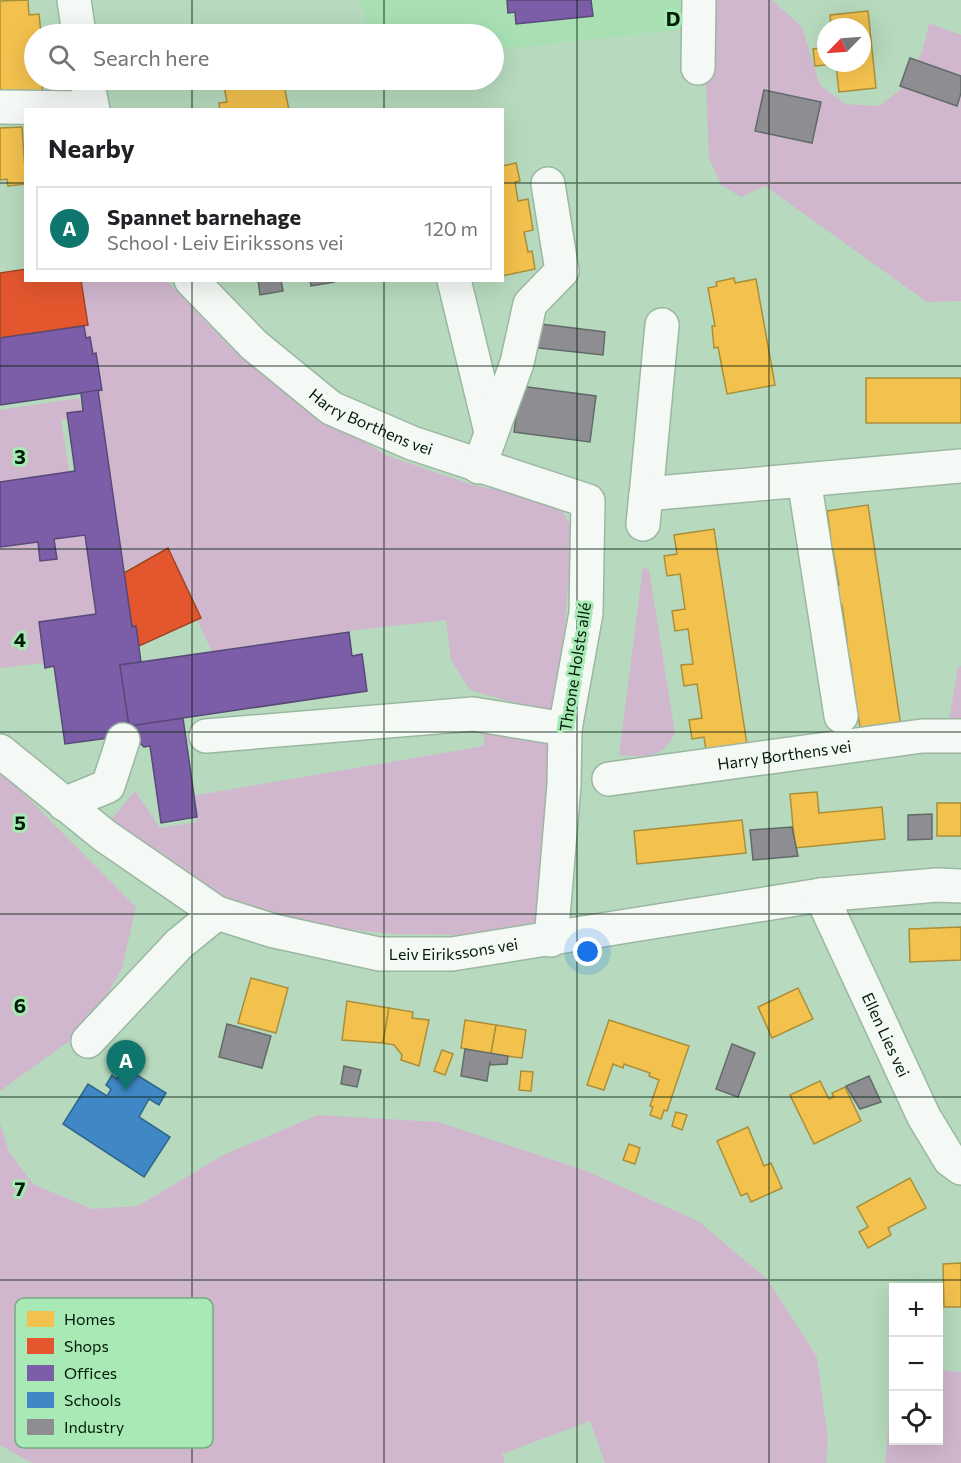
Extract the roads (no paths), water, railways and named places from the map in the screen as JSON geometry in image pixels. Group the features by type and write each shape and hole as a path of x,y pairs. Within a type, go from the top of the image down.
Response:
{"street":[{"path":"74,0 78,24"},
{"path":"698,68 699,0"},
{"path":"0,107 91,99"},
{"path":"479,467 517,363 530,304 562,271 548,184"},
{"name":"Harry Borthens vei","path":"193,282 254,345 331,408 412,443 479,467 588,501"},
{"path":"454,282 491,432"},
{"path":"662,325 644,510 961,466"},
{"path":"806,492 841,716"},
{"name":"Throne Holsts allé","path":"551,940 564,785 565,729 586,613 588,501"},
{"path":"206,736 473,714 565,729"},
{"name":"Harry Borthens vei","path":"609,779 922,736 961,736"},
{"path":"64,804 108,786 123,740"},
{"name":"Leiv Eirikssons vei","path":"0,751 64,804 158,874 217,913 274,931 379,954 452,954 551,940 821,895 937,885 961,886"},
{"name":"Ellen Lies vei","path":"821,895 924,1118 950,1160 961,1168"},
{"path":"88,1041 179,944 217,913"}],"place":[{"name":"Spannet barnehage","path":"126,1090"}]}
